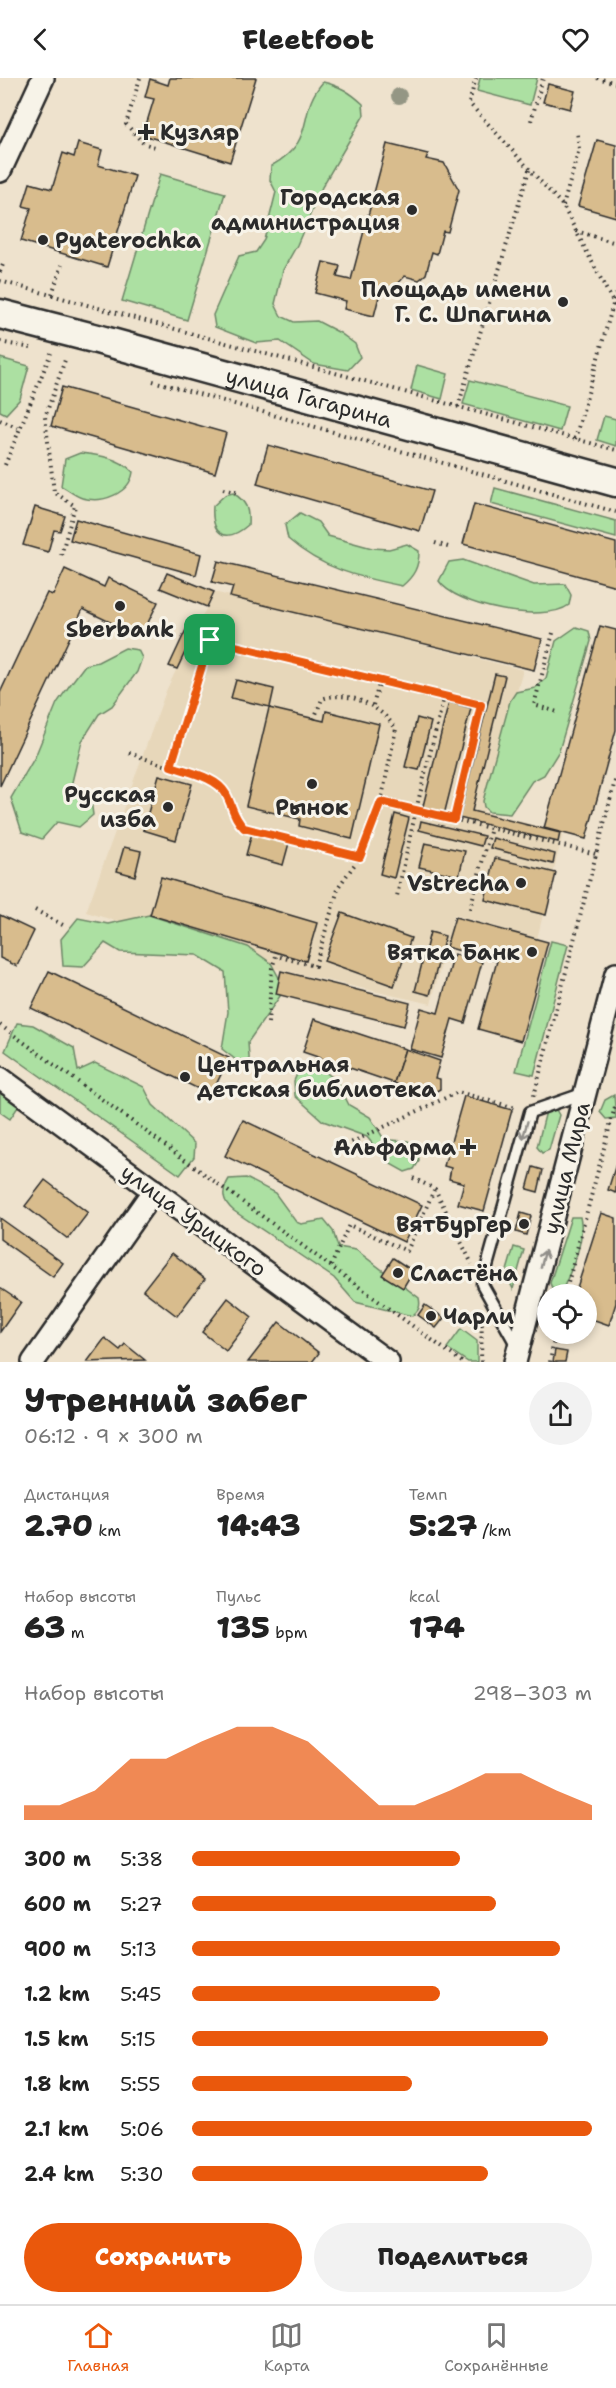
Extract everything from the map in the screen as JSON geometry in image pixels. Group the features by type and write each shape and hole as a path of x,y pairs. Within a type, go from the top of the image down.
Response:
{"street":[{"path":"0,171 44,78"},
{"name":"улица Гагарина","path":"0,314 616,482"},
{"name":"улица Мира","path":"517,1356 616,974"},
{"name":"улица Урицкого","path":"0,1078 388,1362"},
{"path":"34,1362 154,1190"}],"lane":[{"path":"517,1356 482,1284 530,1112 586,1093"}],"path":[{"path":"140,78 126,124 143,143 158,148"},
{"path":"476,78 469,103 563,206 615,305"},
{"path":"531,121 543,78"},
{"path":"597,78 616,83"},
{"path":"563,206 579,149 577,131"},
{"path":"458,407 529,170"},
{"path":"576,231 616,243"},
{"path":"0,272 4,262"},
{"path":"52,294 62,265"},
{"path":"0,281 616,450"},
{"path":"575,439 615,305 616,294"},
{"path":"0,342 39,350"},
{"path":"4,465 49,352 78,360"},
{"path":"61,555 75,506 54,492 45,417 66,357"},
{"path":"145,379 616,512"},
{"path":"0,420 19,428"},
{"path":"223,489 240,493"},
{"path":"435,543 448,547"},
{"path":"553,633 534,705 556,712"},
{"path":"171,766 210,640 481,705 454,819"},
{"path":"373,705 380,681"},
{"path":"268,1023 272,968 276,956 315,966 339,886 360,857 381,802 396,729 387,715 373,705 333,695 322,699 314,719"},
{"path":"397,896 444,697"},
{"path":"129,753 217,783 226,793 235,819 244,828 360,857"},
{"path":"346,1145 458,1092 530,1112 616,777"},
{"path":"381,802 596,854"},
{"path":"470,909 491,828"},
{"path":"35,910 63,925"},
{"path":"0,1025 462,1362"},
{"path":"568,1284 616,1103"},
{"path":"413,1179 435,1189 482,1284 482,1362"},
{"path":"331,1266 349,1225 406,1251 435,1189"},
{"path":"550,1362 553,1344"}],"shaded area":[{"name":"Рынок","path":"214,592 523,670 484,812 563,833 537,939 454,915 431,1004 272,968 86,912 166,691"}],"green space":[{"path":"480,78 537,78 530,105 477,91"},
{"path":"323,82 354,96 363,104 364,115 322,187 297,245 283,270 275,304 281,316 294,322 317,321 355,344 360,357 348,370 314,364 280,341 256,343 215,327 213,315 239,256 256,252 264,240 276,192 270,180 271,166 286,156 295,146 301,136 310,105"},
{"path":"160,174 225,193 187,320 122,301"},
{"path":"0,358 29,366 20,399 6,414 0,411"},
{"path":"417,365 448,374 442,399 411,390"},
{"path":"470,380 567,406 560,431 463,404"},
{"path":"604,416 616,419 616,446 597,440"},
{"path":"80,453 116,460 128,467 133,472 127,486 107,498 90,499 77,496 61,486 65,459"},
{"path":"495,488 616,521 616,538 491,504"},
{"path":"233,493 246,506 248,525 233,534 221,534 214,524 213,506 225,495"},
{"path":"300,513 318,522 328,536 372,548 389,549 407,544 419,551 415,571 402,586 370,579 327,565 288,539 285,525"},
{"path":"463,560 534,585 565,584 571,595 569,605 540,613 521,612 501,610 463,598 448,590 439,581 449,562"},
{"path":"576,627 589,631 591,641 559,751 544,775 532,781 510,814 489,812 484,807 483,801 510,701 516,692 535,688 546,678 556,641"},
{"path":"125,648 138,650 142,658 137,672 112,706 99,714 82,741 72,782 91,800 93,815 79,827 57,822 42,839 22,832 11,798 35,757 57,703 85,665 98,662"},
{"path":"149,915 248,947 271,963 285,989 248,1042 250,1071 222,1049 228,1012 225,972 197,955 120,952 105,943 83,967 63,966 61,939 78,918 108,924"},
{"path":"551,941 568,945 534,1075 516,1071"},
{"path":"17,1023 33,1025 74,1048 78,1071 95,1063 144,1087 153,1105 195,1144 194,1157 180,1175 5,1051"},
{"path":"310,1069 324,1071 337,1081 349,1105 370,1117 382,1136 388,1140 408,1141 418,1151 419,1161 414,1169 405,1172 387,1162 367,1137 323,1121 295,1096 294,1081 297,1074"},
{"path":"0,1090 20,1104 10,1119 0,1112"},
{"path":"614,1095 616,1118 606,1119 600,1112 605,1100"},
{"path":"555,1108 559,1115 549,1150 542,1153 537,1147 546,1111"},
{"path":"246,1178 275,1193 296,1222 301,1224 324,1220 333,1231 338,1247 356,1250 419,1298 418,1310 412,1316 355,1302 334,1278 234,1211 225,1200 225,1188 229,1179"},
{"path":"571,1217 580,1217 580,1245 565,1284 550,1283"},
{"path":"514,1247 524,1250 513,1289 506,1274"},
{"path":"461,1329 477,1341 477,1362 468,1362 447,1348"}],"building":[{"path":"170,78 256,78 230,162 143,135 154,99 145,97 150,79 168,85"},
{"path":"548,84 575,91 570,109 543,102"},
{"path":"597,140 616,145 616,217 578,206"},
{"path":"78,143 102,150 98,165 135,176 107,267 21,241 31,208 23,206 30,183 52,189 63,153 74,157"},
{"name":"Городская администрация","path":"387,144 428,154 426,159 444,163 459,190 448,232 443,231 437,254 432,252 426,274 419,280 405,276 394,288 382,285 374,316 344,309 346,301 315,293 323,262 340,266 337,277 351,280"},
{"path":"62,387 226,433 215,473 51,426"},
{"path":"268,445 432,491 420,531 257,484"},
{"path":"474,504 616,543 616,586 463,544"},
{"path":"35,507 65,516 60,531 54,530 48,552 23,545"},
{"path":"76,519 201,554 196,575 70,540"},
{"path":"218,561 542,639 534,670 230,597 233,587 212,582"},
{"path":"65,569 104,587 108,578 158,602 141,637 83,609 0,786 0,693 47,593 53,595"},
{"path":"167,573 214,592 207,607 160,588"},
{"path":"191,619 199,623 177,669 169,666"},
{"path":"600,626 616,630 616,730 586,839 544,828"},
{"path":"495,674 505,676 472,811 560,833 558,842 459,818"},
{"path":"236,680 274,689 270,707 231,698"},
{"path":"449,702 471,708 444,815 422,810"},
{"path":"269,708 324,721 326,711 379,724 352,839 299,826 300,819 246,806"},
{"path":"417,718 431,722 419,770 405,767"},
{"name":"Русская изба","path":"159,775 192,784 176,840 143,830"},
{"path":"395,814 409,818 394,878 380,874"},
{"path":"421,821 484,836 481,846 419,830"},
{"path":"252,833 289,843 283,865 246,855"},
{"path":"493,838 555,854 553,864 490,848"},
{"path":"425,843 465,851 459,876 419,867"},
{"path":"124,847 141,851 135,876 117,871"},
{"name":"Vstrecha","path":"495,858 556,873 546,915 485,900"},
{"path":"161,877 317,923 306,961 150,915"},
{"path":"342,913 411,938 394,986 324,961"},
{"path":"0,915 34,931 17,966 0,958"},
{"path":"455,917 548,942 521,1041 478,1029 497,961 446,947"},
{"path":"430,932 445,936 430,995 415,991"},
{"path":"454,954 482,962 465,1023 452,1019 441,1058 410,1049 421,1008 438,1013"},
{"path":"49,971 229,1058 211,1095 31,1008"},
{"path":"281,971 410,1003 404,1026 276,994"},
{"path":"314,1019 405,1049 394,1083 303,1052"},
{"path":"405,1049 440,1061 435,1078 440,1079 440,1089 435,1092 430,1090 429,1095 394,1083"},
{"path":"464,1096 512,1110 484,1211 458,1204 464,1183 449,1179 451,1168 444,1166"},
{"path":"243,1120 422,1205 404,1242 225,1156"},
{"path":"616,1164 616,1193 608,1190"},
{"path":"533,1167 543,1170 538,1192 527,1189"},
{"path":"45,1180 88,1213 68,1239 25,1206"},
{"name":"ВятБурГер","path":"521,1213 531,1216 526,1235 516,1232"},
{"path":"601,1213 616,1218 616,1303 609,1325 597,1321 597,1284 578,1284"},
{"path":"0,1218 63,1263 53,1277 0,1239"},
{"path":"172,1253 205,1279 177,1316 143,1290"},
{"name":"Сластёна","path":"393,1258 413,1271 403,1288 382,1275"},
{"path":"0,1288 21,1302 0,1332"},
{"path":"228,1298 252,1317 226,1351 202,1332"},
{"name":"Чарли","path":"425,1305 444,1318 436,1328 418,1315"},
{"path":"279,1322 319,1353 312,1362 248,1362"},
{"path":"105,1338 120,1350 125,1344 145,1360 87,1362"},
{"path":"555,1350 567,1352 565,1362 553,1362"}],"place":[{"name":"Кузляр","path":"146,132"},
{"name":"Городская администрация","path":"412,210"},
{"name":"Pyaterochka","path":"43,240"},
{"name":"Площадь имени Г. С. Шпагина","path":"563,302"},
{"name":"Sberbank","path":"120,606"},
{"name":"Рынок","path":"312,784"},
{"name":"Русская изба","path":"168,807"},
{"name":"Vstrecha","path":"521,883"},
{"name":"Вятка Банк","path":"532,952"},
{"name":"Центральная детская библиотека","path":"185,1077"},
{"name":"Альфарма","path":"468,1147"},
{"name":"ВятБурГер","path":"524,1224"},
{"name":"Сластёна","path":"398,1273"},
{"name":"Чарли","path":"431,1316"}],"route":[{"path":"210,640 481,705 454,819 381,802 360,857 244,828 235,819 226,793 217,783 171,766 210,640"}]}
